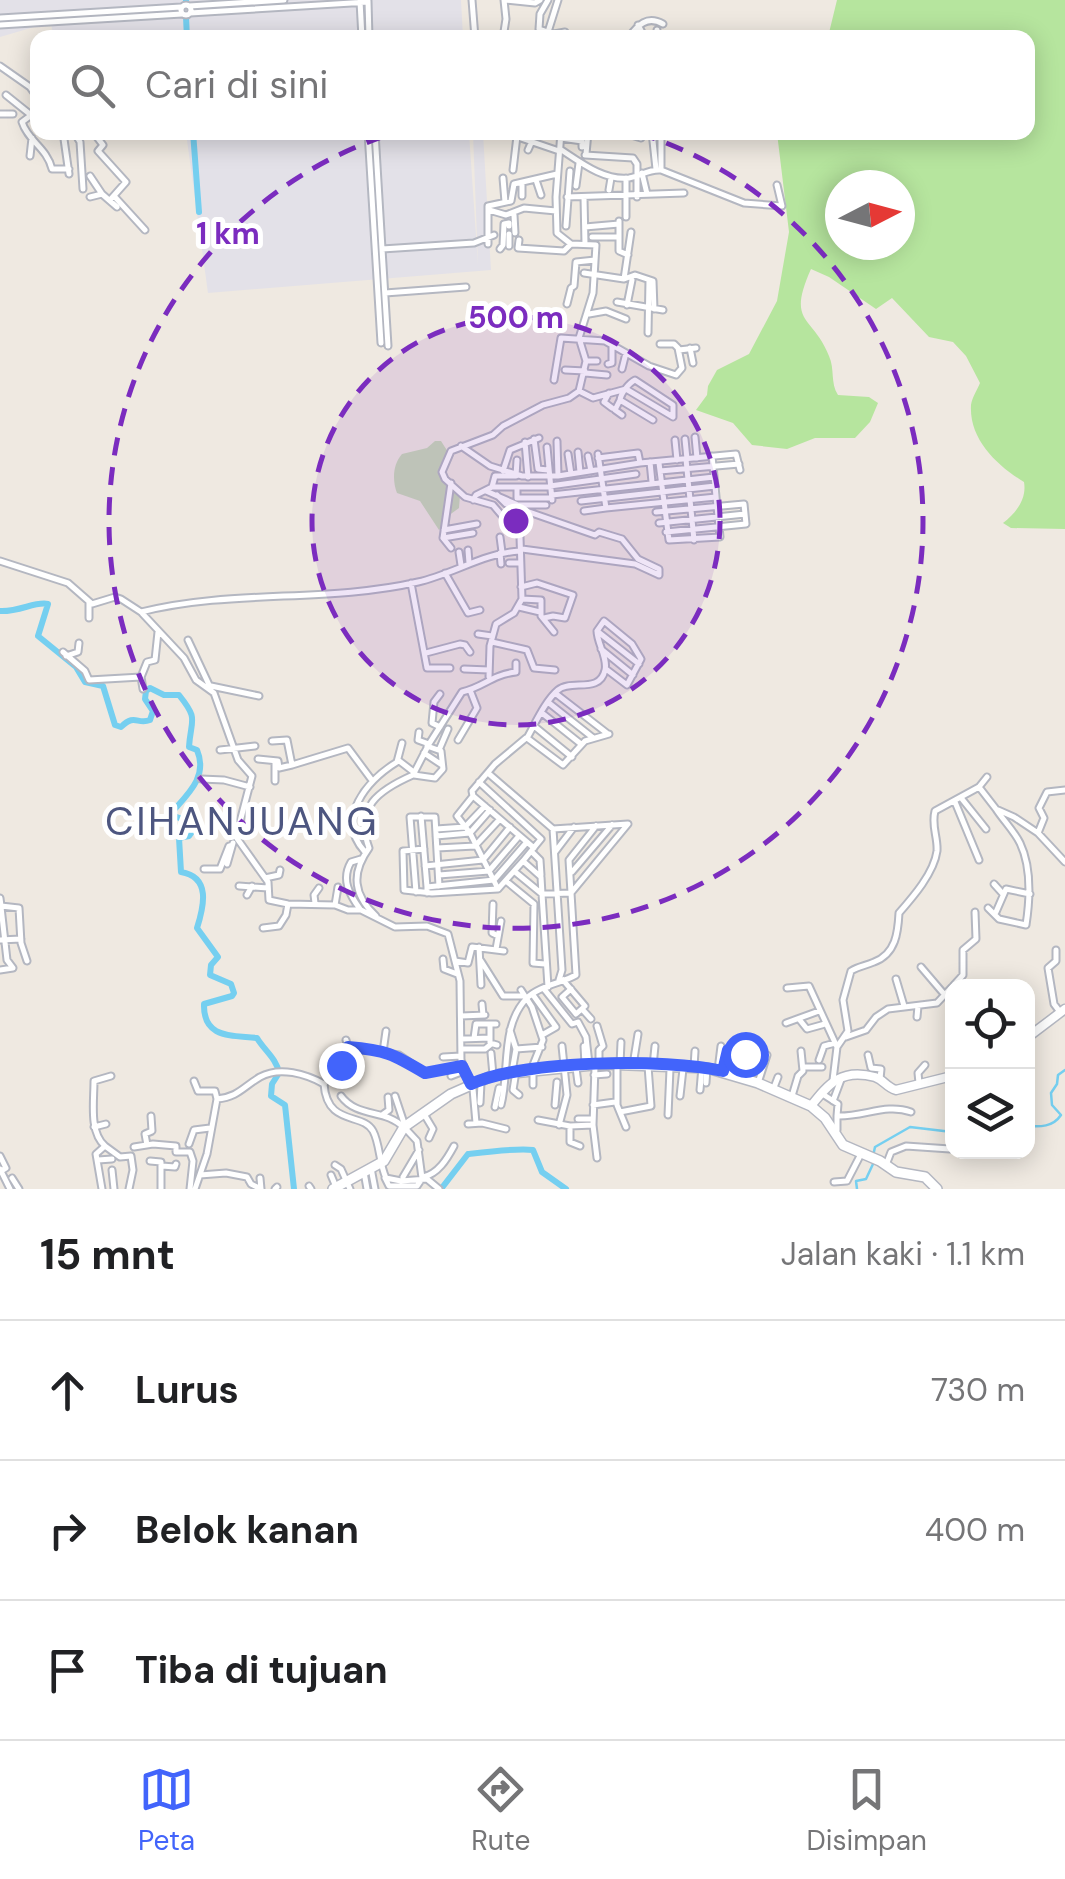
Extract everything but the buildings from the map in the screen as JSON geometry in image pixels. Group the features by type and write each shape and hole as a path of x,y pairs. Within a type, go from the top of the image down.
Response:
{"main road":[{"path":"334,1188 348,1186 372,1168 404,1127 423,1111 476,1082 512,1072 532,1070 546,1074 618,1064 704,1068 758,1084 810,1106 825,1118 836,1138 902,1175 928,1178 937,1189"}],"street":[{"path":"0,21 284,0"},
{"path":"472,0 474,30"},
{"path":"504,30 504,0 535,1"},
{"path":"543,30 539,28 540,14 548,0"},
{"path":"551,30 558,0"},
{"path":"186,6 364,1 366,30"},
{"path":"634,30 650,20 658,30"},
{"path":"638,25 641,30"},
{"path":"0,66 30,89"},
{"path":"6,95 30,115 22,123 30,136"},
{"path":"0,114 13,114"},
{"path":"30,156 32,140"},
{"path":"34,140 47,153 52,170 69,171 65,140"},
{"path":"79,140 83,188"},
{"path":"99,140 103,145 98,151 126,182 112,198"},
{"path":"372,140 376,220 385,345 382,249 376,220"},
{"path":"513,170 514,140"},
{"path":"529,140 560,150 611,178 658,170 752,205 782,206 777,185"},
{"path":"554,246 558,246 555,232 561,140"},
{"path":"578,140 582,147"},
{"path":"576,186 587,140"},
{"path":"653,140 658,170"},
{"path":"658,170 661,140"},
{"path":"528,150 532,141"},
{"path":"586,155 633,158 647,194"},
{"path":"604,167 606,158"},
{"path":"566,226 570,172"},
{"path":"487,242 489,205 511,201 513,184 558,174"},
{"path":"626,216 640,174"},
{"path":"90,176 102,194 112,198 144,230"},
{"path":"503,178 505,202"},
{"path":"608,190 611,178"},
{"path":"626,178 631,199"},
{"path":"536,180 541,195"},
{"path":"522,183 522,196"},
{"path":"567,197 631,199 655,192 684,193"},
{"path":"655,192 656,201"},
{"path":"90,197 102,194"},
{"path":"112,198 117,207"},
{"path":"584,198 585,244"},
{"path":"488,210 512,227 518,248 524,251 564,251 570,244"},
{"path":"512,227 504,224 506,247 512,227 514,210 556,211"},
{"path":"585,227 619,222 619,252 628,255"},
{"path":"489,677 489,636 497,623 519,607 522,598 518,534 493,505 472,500 443,476 443,467 451,451 490,436 548,403 572,397 579,390 586,362 579,338 588,314 596,244 570,244 555,232"},
{"path":"624,278 632,232"},
{"path":"382,249 487,242 494,235"},
{"path":"592,236 620,237"},
{"path":"568,304 576,262 595,260"},
{"path":"584,273 624,278 636,275 654,284 648,333"},
{"path":"628,305 632,280"},
{"path":"385,293 466,287"},
{"path":"617,302 664,310"},
{"path":"588,314 606,311 626,319"},
{"path":"554,380 558,340 598,338 676,375 682,368 678,350 674,344 660,344"},
{"path":"608,364 612,362 612,344"},
{"path":"678,350 693,348 692,363"},
{"path":"622,368 626,354"},
{"path":"586,362 598,361"},
{"path":"565,370 606,375"},
{"path":"579,390 593,398 626,389 672,418 675,415 672,405 632,381 626,389 614,410 622,414"},
{"path":"609,393 604,402 612,408"},
{"path":"620,400 653,420"},
{"path":"695,437 697,458"},
{"path":"503,471 507,453 536,438 538,468 558,476 738,454 740,467 660,471"},
{"path":"685,439 694,540"},
{"path":"675,440 677,460"},
{"path":"525,442 528,476"},
{"path":"556,442 558,476"},
{"path":"461,446 474,458 516,476"},
{"path":"547,447 552,498"},
{"path":"578,452 580,472"},
{"path":"606,508 598,456 638,453 640,463"},
{"path":"568,454 571,474"},
{"path":"629,454 630,466"},
{"path":"619,455 621,467"},
{"path":"588,456 591,471"},
{"path":"609,456 610,468"},
{"path":"659,462 662,522 670,541 694,540 720,537 712,456"},
{"path":"516,476 517,460"},
{"path":"650,462 652,482"},
{"path":"489,489 495,476 548,473"},
{"path":"472,500 489,489 550,487 636,474"},
{"path":"500,496 552,498 604,488 714,477"},
{"path":"451,483 443,538 451,548"},
{"path":"635,484 637,504"},
{"path":"581,501 715,486"},
{"path":"516,487 517,498"},
{"path":"489,489 518,504 546,505"},
{"path":"141,612 212,600 411,583 521,550 635,564 661,574 659,569 638,559 622,539 600,532 596,535 577,531 506,504 500,496"},
{"path":"584,511 716,497"},
{"path":"656,512 744,504 746,524 666,532"},
{"path":"662,522 746,514"},
{"path":"444,530 478,524"},
{"path":"443,538 473,533"},
{"path":"500,537 501,564"},
{"path":"465,564 468,550"},
{"path":"459,552 465,564"},
{"path":"579,556 579,565"},
{"path":"0,560 74,586 88,602 98,605 116,597 141,612 184,658 196,680 211,687 259,696"},
{"path":"510,563 520,564"},
{"path":"445,573 468,613 480,610"},
{"path":"411,583 428,668 450,668"},
{"path":"519,607 565,618 572,594 538,583 521,587"},
{"path":"522,598 540,600 542,615 554,632"},
{"path":"88,602 90,618"},
{"path":"604,621 632,644 641,658 627,685 606,669 599,639 604,621"},
{"path":"143,689 144,664 155,660 158,632"},
{"path":"478,634 527,650 534,668 554,670"},
{"path":"599,639 639,664"},
{"path":"599,639 634,675"},
{"path":"188,640 227,723 238,760 248,774 250,787 238,813 236,838 227,864"},
{"path":"79,642 78,651 64,654 85,670 88,680 141,677"},
{"path":"426,652 460,644 470,652"},
{"path":"382,921 364,904 355,876 369,847 364,828 372,802 390,785 414,774 462,692 489,677 516,672 516,663"},
{"path":"464,669 489,677"},
{"path":"498,889 457,816 479,782 527,738 556,693 562,688 595,683 606,669"},
{"path":"458,740 477,708 470,690"},
{"path":"527,738 563,765 582,744 608,734 556,693"},
{"path":"440,694 434,702 430,727 440,727"},
{"path":"549,703 592,738"},
{"path":"542,713 582,744"},
{"path":"534,726 572,756"},
{"path":"398,760 414,774 436,778 448,729"},
{"path":"420,732 418,740 442,764"},
{"path":"272,741 287,740 292,764"},
{"path":"363,856 353,819 358,799 371,779 398,760 402,743"},
{"path":"220,750 255,746"},
{"path":"258,759 275,761 280,768 347,748 371,779"},
{"path":"427,748 440,750"},
{"path":"275,761 275,781"},
{"path":"488,773 522,797 553,828 561,980"},
{"path":"803,1067 821,1064 824,1046 836,1045 848,1028 843,996 850,971 878,960 893,947 899,932 899,913 914,897 936,853 932,824 935,811 980,787 987,777"},
{"path":"201,780 224,780 250,787"},
{"path":"427,890 498,889 541,839 479,782"},
{"path":"980,787 1021,846 1030,894 1026,925 1008,923 988,908"},
{"path":"1038,833 1044,818 1039,808 1047,792 1065,790"},
{"path":"473,796 526,842 540,860 546,988 572,1024 578,1022 586,1037 586,1066 578,1083"},
{"path":"510,809 522,797"},
{"path":"958,800 986,829"},
{"path":"958,800 979,860"},
{"path":"436,832 468,830 488,808"},
{"path":"996,809 1038,833 1065,862"},
{"path":"421,816 427,890"},
{"path":"416,892 410,817 435,817 439,886"},
{"path":"438,848 475,846 500,819"},
{"path":"553,828 628,824 571,894"},
{"path":"570,874 612,825"},
{"path":"481,962 503,996 526,995 576,975 570,858 596,826"},
{"path":"540,860 555,855 574,827"},
{"path":"425,866 483,860 510,828"},
{"path":"439,876 489,870 519,836"},
{"path":"236,838 265,878 269,900 335,905 361,910 395,927 427,926 445,932 451,940 457,974 463,1068 476,1082 480,1103"},
{"path":"424,849 402,853 403,889 416,892 494,880 526,842"},
{"path":"204,869 220,869 232,846"},
{"path":"361,910 348,890 346,875 351,862 363,856"},
{"path":"523,861 541,878"},
{"path":"265,878 279,875 280,870"},
{"path":"514,871 542,894 571,894"},
{"path":"506,881 534,904 534,962 546,964"},
{"path":"994,884 1003,894"},
{"path":"238,886 268,888"},
{"path":"247,894 252,886"},
{"path":"335,905 338,887"},
{"path":"314,903 319,888"},
{"path":"996,913 1006,889 1030,894"},
{"path":"279,903 281,894"},
{"path":"0,898 3,940 13,968 0,970"},
{"path":"263,928 279,926 288,904"},
{"path":"493,904 492,936 496,949"},
{"path":"2,909 19,908 20,939 26,961"},
{"path":"0,924 2,909"},
{"path":"960,979 963,952 976,939 974,912"},
{"path":"492,936 500,921"},
{"path":"3,940 20,939"},
{"path":"479,947 481,984"},
{"path":"454,961 468,963 472,948 504,951"},
{"path":"1035,1032 1062,1011 1054,1004 1048,968 1056,961 1056,950"},
{"path":"443,958 444,969 457,974"},
{"path":"843,1038 862,1032 876,1011 937,1003 944,994 921,966"},
{"path":"896,979 904,1006"},
{"path":"561,980 571,989 585,1006 576,1014 562,997 571,989"},
{"path":"787,988 809,986 836,1045 833,1101"},
{"path":"526,995 545,1033"},
{"path":"519,1095 513,1090 510,1030 526,995"},
{"path":"526,995 556,1027 545,1033 532,1070 533,1086"},
{"path":"461,1016 484,1015 482,1004"},
{"path":"918,1006 918,1017"},
{"path":"582,1009 591,1019"},
{"path":"786,1023 819,1011"},
{"path":"799,1019 807,1030 824,1024"},
{"path":"474,1038 475,1024 493,1024 493,1075 501,1088 498,1106 512,1072 516,1049 510,1030"},
{"path":"559,1125 586,1066 603,1046 602,1034 596,1026"},
{"path":"383,1052 386,1030"},
{"path":"586,1037 602,1034"},
{"path":"633,1065 638,1034"},
{"path":"461,1039 474,1038 492,1045"},
{"path":"621,1042 616,1102 626,1127"},
{"path":"368,1189 373,1131 363,1123 344,1118 326,1104 324,1084 348,1059 347,1044 399,1055 425,1073 463,1068"},
{"path":"443,1056 492,1045"},
{"path":"700,1090 704,1068 732,1045 742,1047 744,1063"},
{"path":"516,1049 542,1046"},
{"path":"562,1046 586,1066 607,1074"},
{"path":"584,1046 594,1104 597,1158"},
{"path":"651,1104 651,1066 656,1046"},
{"path":"680,1096 722,1046"},
{"path":"791,1099 803,1067 802,1050"},
{"path":"694,1051 704,1068 706,1083"},
{"path":"868,1055 871,1068 882,1069 883,1082"},
{"path":"758,1084 766,1056"},
{"path":"920,1086 917,1076 925,1065"},
{"path":"668,1114 670,1066"},
{"path":"450,1076 463,1068"},
{"path":"217,1099 232,1098 257,1079 278,1071 308,1076 324,1084"},
{"path":"111,1076 94,1079 94,1127 96,1138 105,1146 120,1157 130,1156 130,1189"},
{"path":"773,1090 778,1077"},
{"path":"810,1106 837,1078 883,1082 904,1090 945,1080"},
{"path":"904,1090 906,1078"},
{"path":"192,1189 200,1175 217,1099 215,1091 198,1092 194,1081"},
{"path":"476,1082 472,1123 506,1129"},
{"path":"557,1082 552,1105 564,1108"},
{"path":"821,1093 838,1104 836,1138"},
{"path":"341,1096 350,1106 396,1120 418,1141 422,1179"},
{"path":"381,1117 389,1110 392,1096 404,1127"},
{"path":"442,1098 446,1111"},
{"path":"628,1100 628,1110"},
{"path":"594,1104 616,1102"},
{"path":"620,1112 668,1103"},
{"path":"837,1113 870,1115 890,1107 911,1112"},
{"path":"423,1111 433,1129 429,1138"},
{"path":"837,1113 846,1112"},
{"path":"147,1145 151,1116"},
{"path":"578,1118 593,1122"},
{"path":"538,1120 570,1126 593,1122"},
{"path":"94,1127 106,1124"},
{"path":"570,1126 565,1135 580,1146"},
{"path":"189,1144 194,1130 212,1128"},
{"path":"102,1189 96,1152 105,1146"},
{"path":"134,1147 175,1146 176,1153 191,1153 192,1189"},
{"path":"372,1168 384,1176 387,1185 416,1187 432,1175 454,1146"},
{"path":"886,1165 891,1152 902,1147 945,1148"},
{"path":"403,1177 420,1150"},
{"path":"0,1156 6,1168 1,1170 10,1189"},
{"path":"834,1182 848,1182 868,1156"},
{"path":"98,1160 112,1159"},
{"path":"150,1160 160,1161 162,1166 161,1189"},
{"path":"162,1166 176,1164"},
{"path":"335,1165 348,1186"},
{"path":"372,1168 375,1189"},
{"path":"112,1170 114,1189"},
{"path":"200,1175 226,1173 248,1177 252,1185 261,1189 260,1178"},
{"path":"331,1175 334,1188"},
{"path":"12,1178 19,1189"},
{"path":"422,1179 430,1180 439,1189"}],"shaded area":[{"path":"0,0 461,0 463,30 52,30 51,22 0,37"},
{"path":"187,140 469,140 478,265 473,140 483,140 491,270 208,293"}],"green space":[{"path":"837,0 1065,0 1065,529 1011,528 1003,523 1020,505 1024,482 995,460 980,441 971,405 980,383 966,356 953,342 929,337 892,298 876,309 811,269 801,310 829,356 838,395 869,397 878,403 870,422 855,438 815,438 787,449 752,445 733,423 696,410 717,370 749,354 777,301 789,232 778,140 1035,140 1035,30 830,30"},
{"path":"441,441 448,452 441,473 460,495 459,508 439,530 420,501 397,493 394,478 402,454 427,448"}],"waterway":[{"path":"186,17 187,30"},
{"path":"194,140 199,212"},
{"path":"0,611 48,604 38,636 76,667 85,682 103,686 115,725 150,720 153,711 145,699 150,688 164,695 179,695 189,710 189,747 197,750 200,768 195,784 173,811 174,816 190,822 194,829 189,836 179,838 181,872 191,875 201,886 203,902 197,928 218,957 211,965 210,975 231,984 234,993 204,1004 205,1015 208,1024 221,1033 257,1038 276,1063 279,1073 271,1096 285,1105 294,1189"},
{"path":"1035,1126 1050,1124 1061,1115 1052,1105 1051,1093 1058,1075 1065,1070"},
{"path":"873,1156 875,1147 910,1127 945,1131"},
{"path":"441,1189 468,1154 518,1150 533,1150 542,1172 566,1189"},
{"path":"857,1189 856,1181 866,1179 873,1164"}],"district":[{"name":"CIHANJUANG","path":"242,821"}],"route":[{"path":"341,1065 348,1059 348,1047 366,1049 399,1055 425,1073 462,1066 471,1084 508,1072 585,1064 723,1071 728,1050 745,1054"}]}
